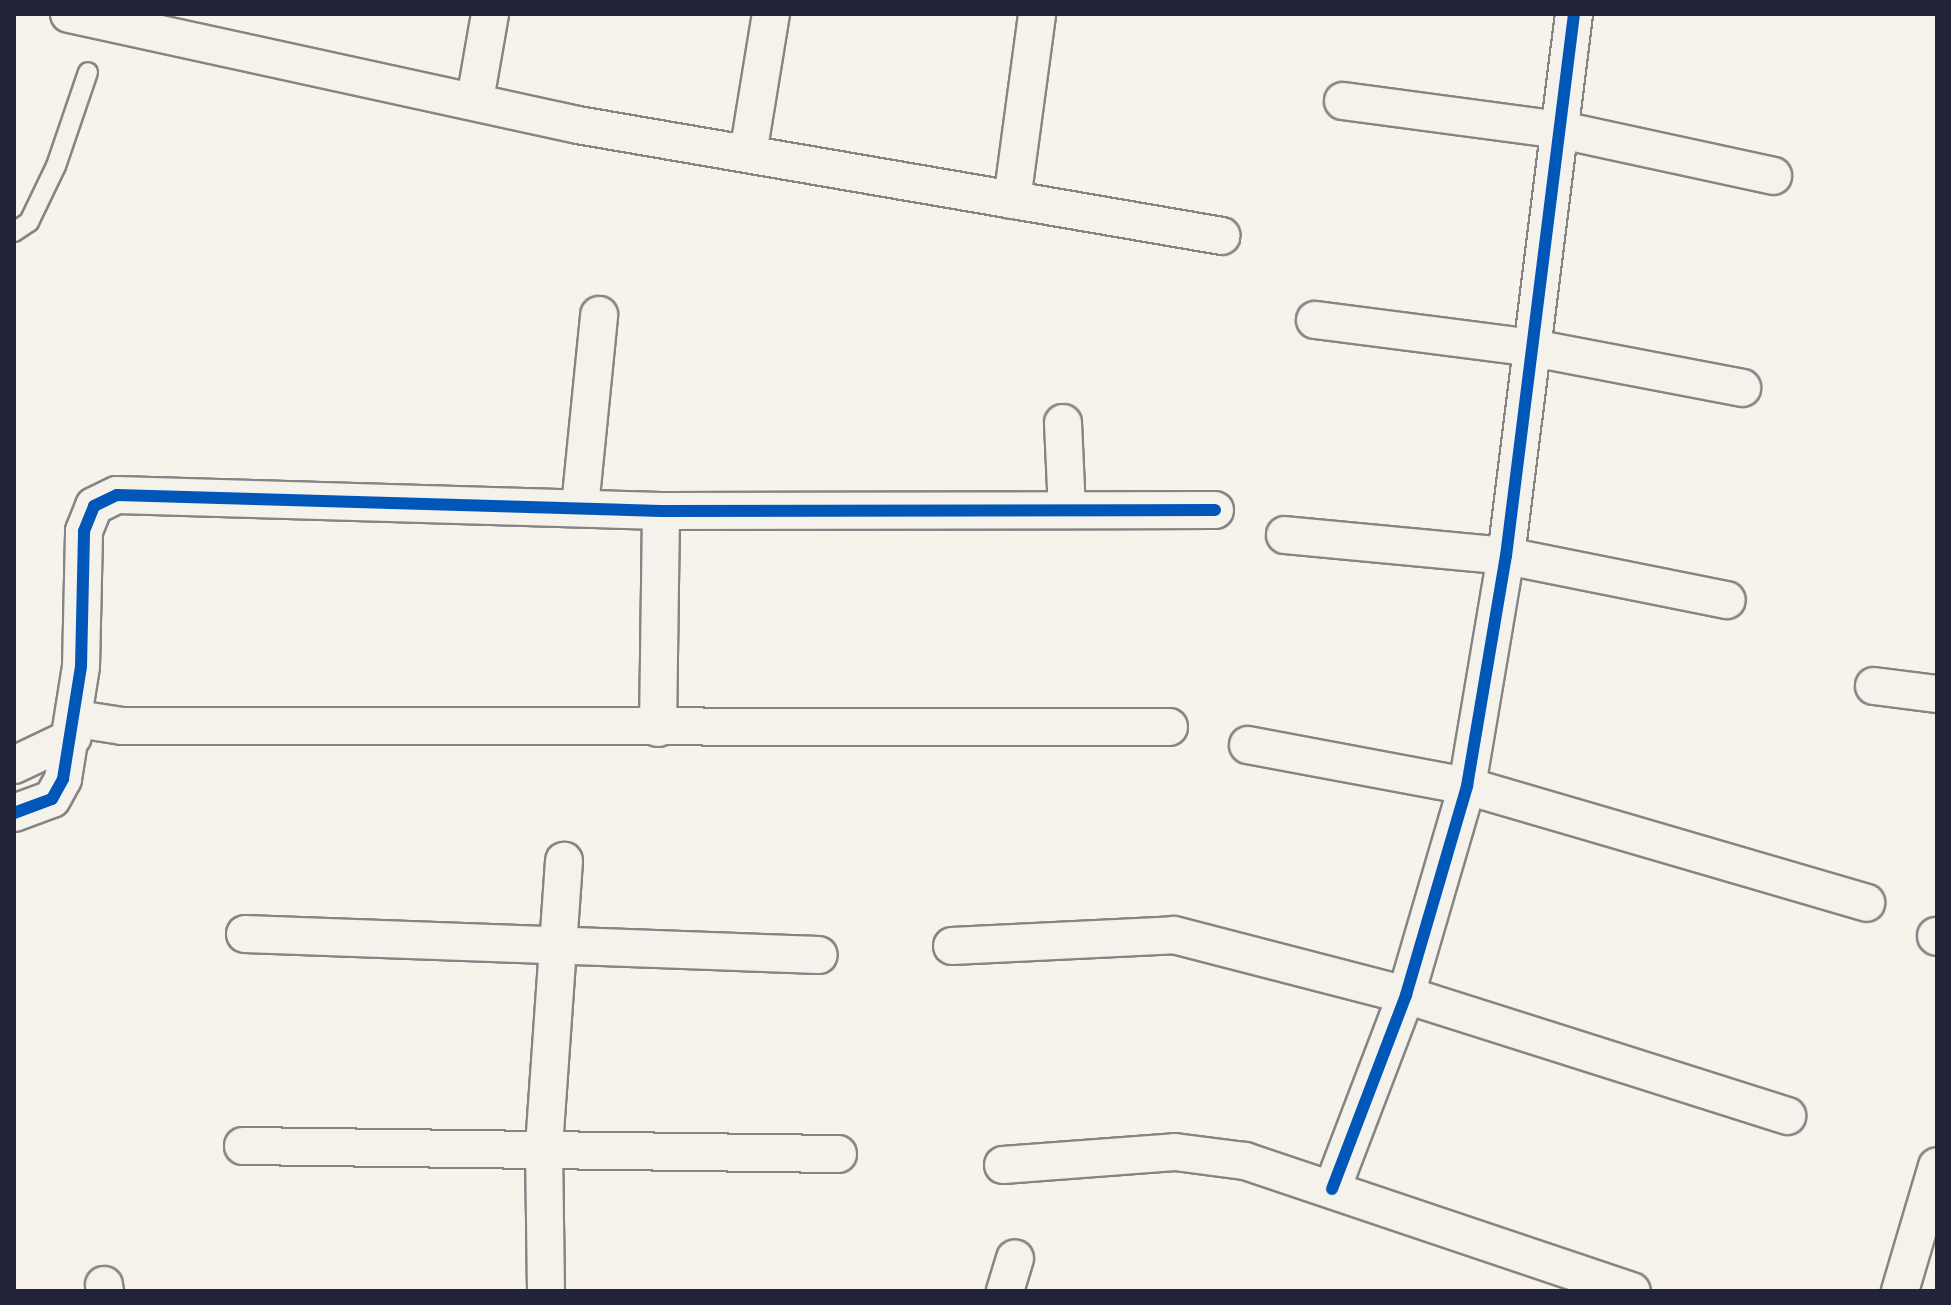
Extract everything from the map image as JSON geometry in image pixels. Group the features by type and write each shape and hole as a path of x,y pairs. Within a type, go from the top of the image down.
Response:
{"street":[{"path":"69,14 184,25 475,100 748,154 1222,236"},
{"path":"475,100 490,14"},
{"path":"748,154 771,14"},
{"path":"1012,200 1037,14"},
{"path":"1332,1189 1406,995 1467,786 1506,556 1574,14"},
{"path":"1343,101 1561,130 1773,176"},
{"path":"580,507 599,315"},
{"path":"1315,320 1533,348 1742,388"},
{"path":"1063,423 1067,510"},
{"path":"14,813 52,799 75,728 84,531 94,506 117,495 661,511 1215,510"},
{"path":"658,728 661,511"},
{"path":"1285,535 1506,556 1727,600"},
{"path":"1874,686 1937,694"},
{"path":"14,765 75,728 122,726 1169,727"},
{"path":"1248,745 1467,786 1866,903"},
{"path":"546,1291 544,1147 564,861"},
{"path":"245,934 819,955"},
{"path":"952,946 1174,935 1406,995 1787,1116"},
{"path":"243,1146 544,1147 838,1154"},
{"path":"1003,1165 1175,1152 1245,1161 1632,1291"},
{"path":"1900,1291 1937,1166"}],"lane":[{"path":"14,232 29,222 56,166 88,72"}],"cycle path":[{"path":"1332,1189 1406,995 1467,786 1506,556 1574,14"},
{"path":"14,813 52,799 63,779 81,666 84,531 94,506 117,495 661,511 1215,510"}]}
